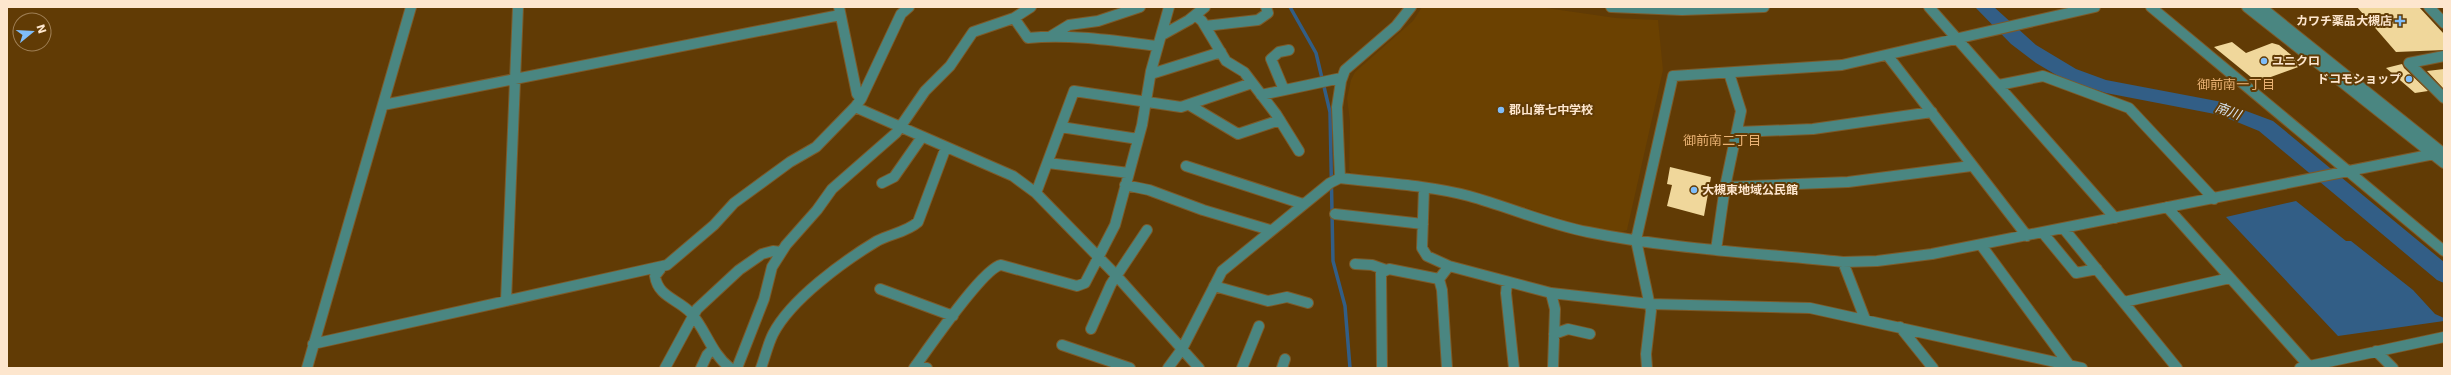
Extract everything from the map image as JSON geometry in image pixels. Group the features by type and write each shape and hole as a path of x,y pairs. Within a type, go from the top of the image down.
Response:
{"street":[{"path":"307,368 411,7"},
{"path":"506,301 518,7"},
{"path":"313,344 662,267 673,261 714,225 734,203 790,162 816,147 858,103 901,14 909,7"},
{"path":"737,368 764,299 772,267 781,252 832,190 863,164 900,128 925,91 950,66 972,32 1014,18 1031,7"},
{"path":"1051,36 1056,31 1069,25 1098,21 1140,7"},
{"path":"919,367 953,316 974,288 994,266 1001,265 1078,286 1085,283 1115,225 1138,139 1147,102 1151,74 1169,7"},
{"path":"1162,35 1195,15 1205,7"},
{"path":"1205,26 1260,20 1268,13 1266,7"},
{"path":"1340,178 1342,156 1338,99 1340,78 1345,70 1396,26 1411,7"},
{"path":"1611,7 1682,10 1764,7"},
{"path":"1929,7 2115,218"},
{"path":"1647,368 1650,304 1636,240 1671,78 1678,74 1729,74 1842,65 1958,40 2094,7"},
{"path":"2151,7 2346,172 2444,251"},
{"path":"2247,7 2441,153"},
{"path":"2261,7 2441,153 2444,163"},
{"path":"2429,7 2444,23"},
{"path":"382,105 839,11 858,103"},
{"path":"1195,15 1205,26 1226,61 1244,72 1280,120 1299,151"},
{"path":"1014,18 1028,38 1051,36 1158,46"},
{"path":"1284,90 1271,59 1279,52 1289,50"},
{"path":"1151,74 1221,52"},
{"path":"1888,56 1932,112 1971,166 2027,236"},
{"path":"2444,56 2409,63 2444,98"},
{"path":"1716,250 1725,187 1741,107 1729,74"},
{"path":"1999,85 2043,76 2129,108 2214,199"},
{"path":"1261,95 1340,78"},
{"path":"1036,193 1074,91 1181,108 1191,106 1252,83"},
{"path":"858,103 900,128 1013,176 1036,193 1098,256 1200,368"},
{"path":"1191,106 1238,134 1280,120"},
{"path":"1737,132 1821,128 1932,112"},
{"path":"1061,126 1138,139"},
{"path":"882,184 894,177 922,137"},
{"path":"761,368 773,334 787,313 800,300 861,251 888,235 918,222 946,147"},
{"path":"1168,368 1182,349 1214,286 1228,266 1303,204 1330,183 1340,178 1424,188 1468,196 1580,230 1636,240 1716,250 1843,262 1907,258 1981,245 2441,153"},
{"path":"1048,163 1129,173"},
{"path":"1186,166 1303,204"},
{"path":"1725,187 1805,187 1851,183 1971,166"},
{"path":"1125,185 1149,190 1203,210 1270,230"},
{"path":"1424,188 1422,248 1424,254 1449,266 1508,283 1551,293 1650,304 1810,308 1900,327 2039,363 2082,368"},
{"path":"2167,207 2230,278 2304,367 2444,337"},
{"path":"1335,214 1423,224"},
{"path":"2064,229 2177,368"},
{"path":"1091,329 1116,276 1147,230"},
{"path":"2043,233 2076,273 2097,269"},
{"path":"1981,245 2070,366"},
{"path":"665,368 693,316 739,270 765,252 773,250 781,252"},
{"path":"1843,262 1865,319"},
{"path":"1355,264 1372,265 1386,270 1439,279"},
{"path":"1439,279 1449,266"},
{"path":"662,267 655,276 660,289 666,296 693,316 721,361 730,368"},
{"path":"1382,368 1381,273 1386,270"},
{"path":"2124,302 2230,278"},
{"path":"1439,279 1442,290 1448,368"},
{"path":"1508,283 1506,293 1514,368"},
{"path":"1214,286 1268,301 1287,297 1308,303"},
{"path":"880,289 953,316"},
{"path":"1551,293 1555,309 1553,368"},
{"path":"1242,368 1259,326"},
{"path":"1900,327 1933,368"},
{"path":"1554,334 1568,329 1590,334"},
{"path":"1062,345 1130,368"},
{"path":"701,368 707,355 713,349"},
{"path":"2376,351 2393,368"}],"shaded area":[{"name":"郡山第七中学校","path":"1422,7 1539,7 1616,18 1658,20 1663,70 1627,230 1622,232 1583,226 1479,193 1410,179 1351,173 1349,170 1350,122 1347,98 1351,80 1355,72 1413,21"}],"water":[{"path":"2296,201 2346,241 2351,241 2413,290 2435,314 2444,318 2444,321 2338,336 2226,217"}],"building":[{"name":"カワチ薬品大槻店","path":"2357,7 2419,7 2444,34 2444,50 2396,52"},
{"name":"ユニクロ","path":"2232,42 2246,53 2272,43 2279,45 2301,63 2298,64 2301,66 2257,82 2214,47"},
{"name":"ドコモショップ","path":"2402,64 2404,68 2428,91 2415,93 2386,68"},
{"path":"2444,69 2444,88 2443,88 2427,71"},
{"name":"大槻東地域公民館","path":"1670,167 1711,177 1704,216 1667,206 1672,185 1667,184"}],"waterway":[{"path":"1290,7 1316,53 1330,112 1333,261 1345,306 1350,368"},
{"name":"南川","path":"1984,7 2017,40 2042,59 2084,80 2129,92 2199,103 2244,116 2266,126 2444,274"}],"place":[{"name":"カワチ薬品大槻店","path":"2400,21"},
{"name":"ユニクロ","path":"2264,61"},
{"name":"ドコモショップ","path":"2409,79"},
{"name":"郡山第七中学校","path":"1501,110"},
{"name":"大槻東地域公民館","path":"1694,190"}],"district":[{"name":"御前南一丁目","path":"2236,84"},
{"name":"御前南二丁目","path":"1722,140"}]}
